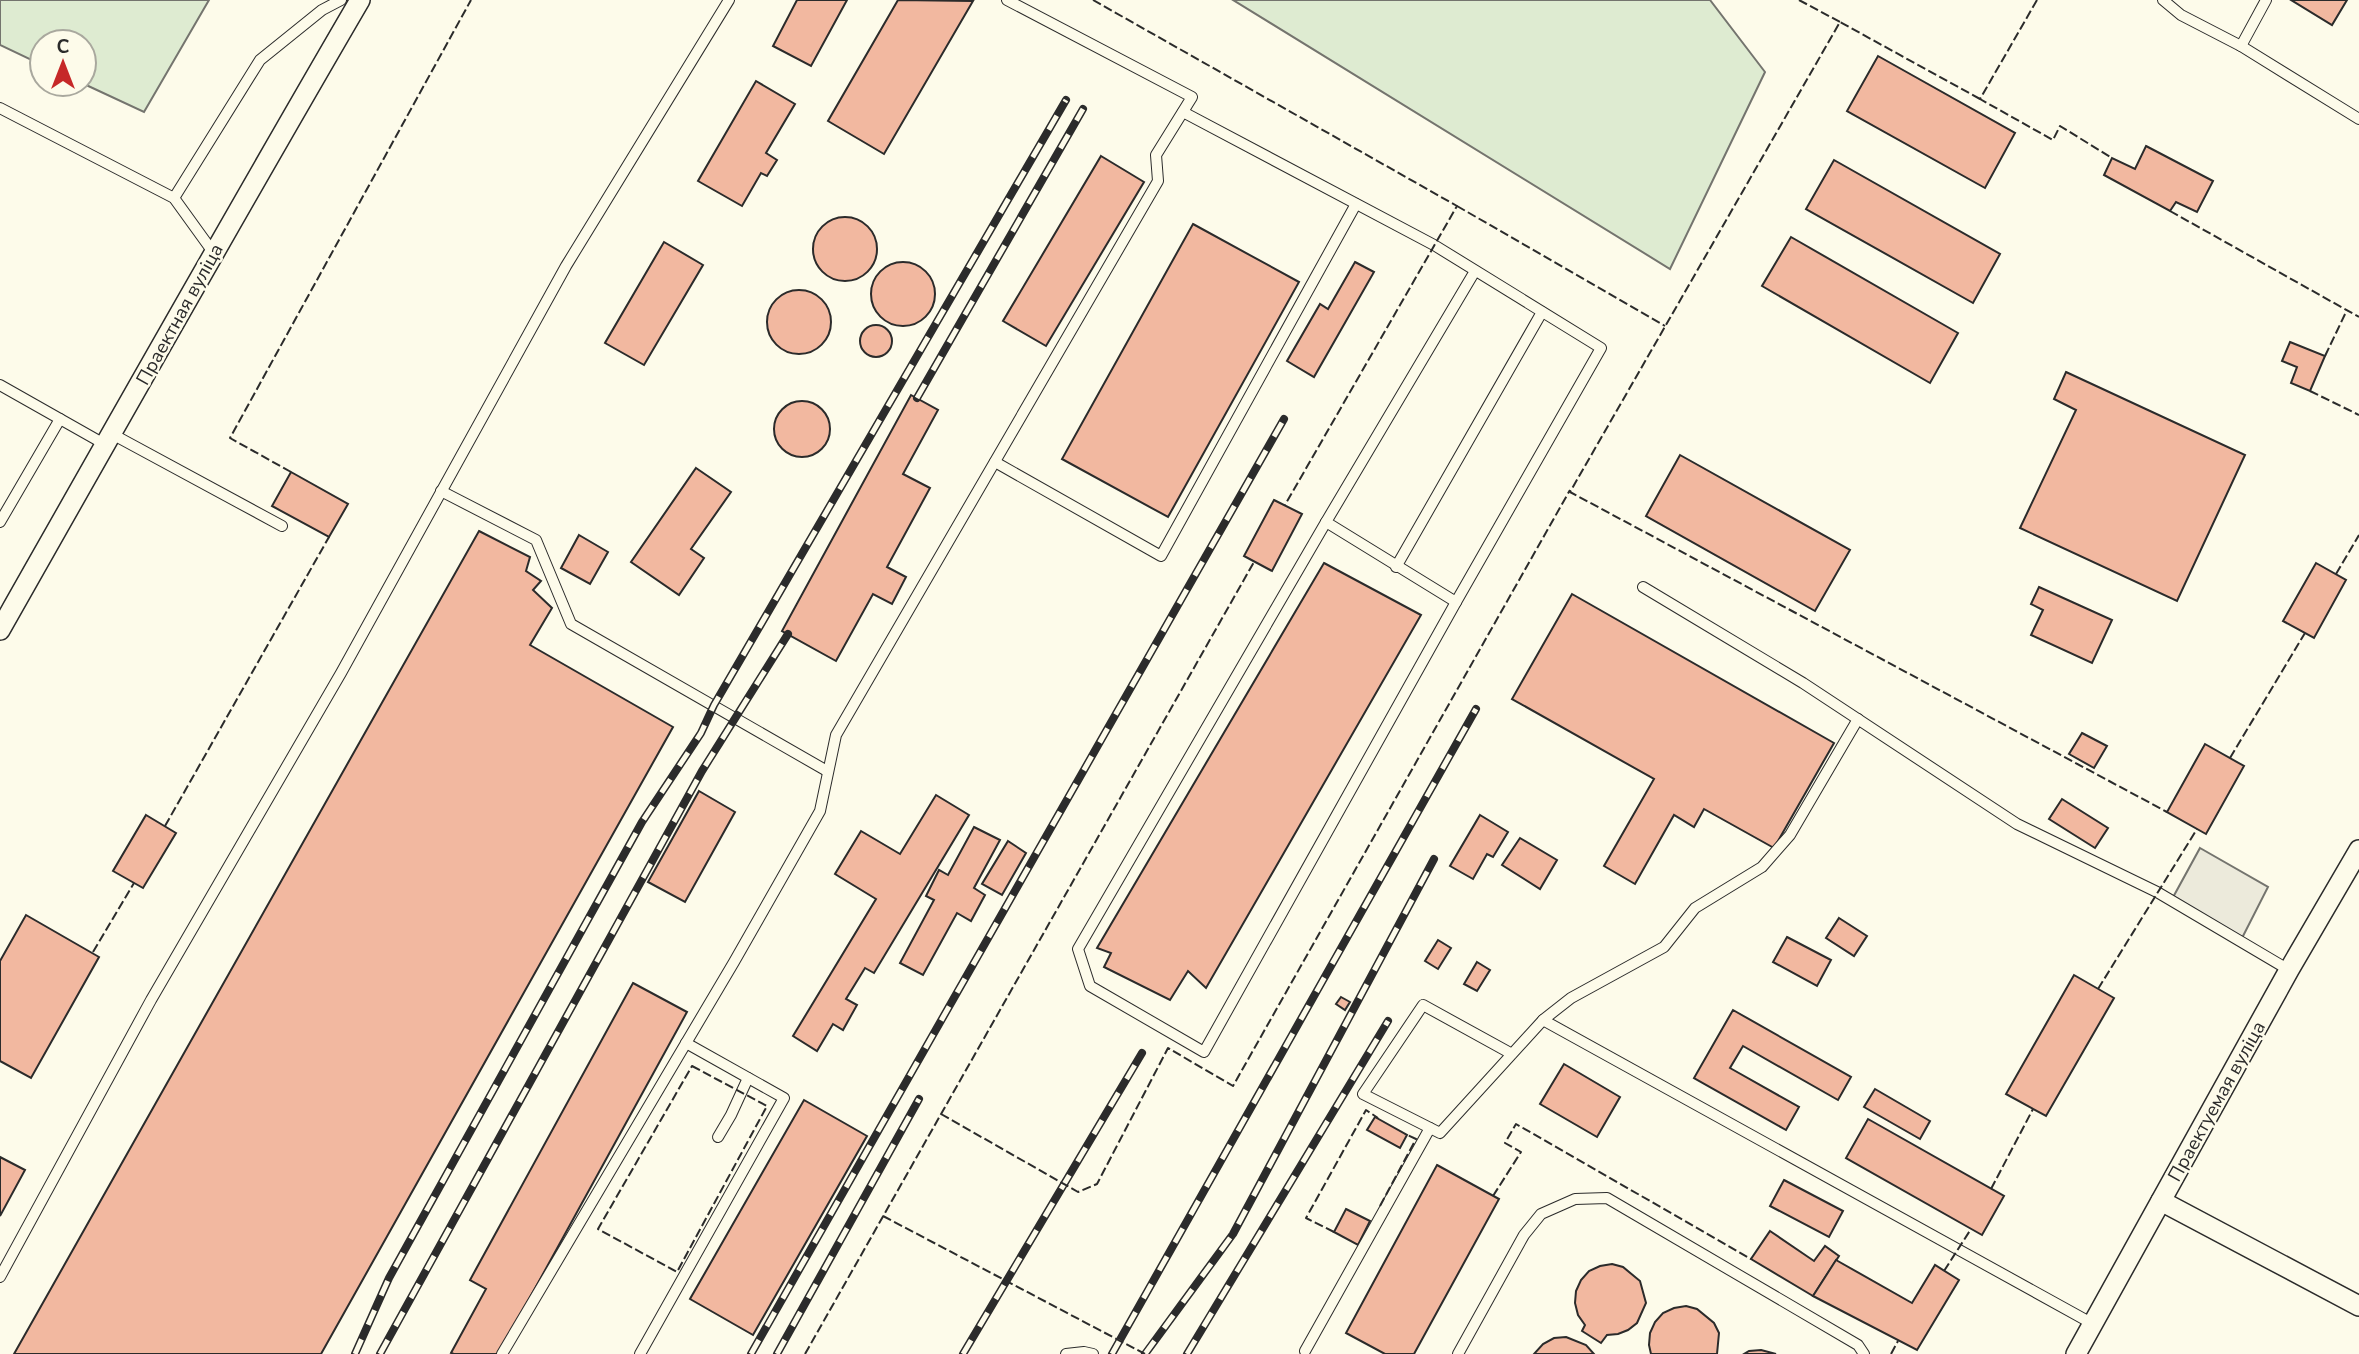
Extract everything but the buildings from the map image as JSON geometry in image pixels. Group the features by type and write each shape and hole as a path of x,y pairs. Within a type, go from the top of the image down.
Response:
{"street":[{"name":"Праектная вуліца","path":"0,630 213,252 360,0"},
{"name":"Праектуемая вуліца","path":"2076,1354 2359,850"},
{"path":"2161,1202 2359,1306"}],"lane":[{"path":"174,198 260,60 322,10 341,0"},
{"path":"0,1277 151,1000 341,673 566,266 729,0"},
{"path":"502,1354 820,810 836,735 1158,181 1156,155 1192,97 1007,0"},
{"path":"2163,0 2181,15 2241,47 2359,120"},
{"path":"2241,47 2266,0"},
{"path":"0,108 174,198 213,252"},
{"path":"1184,112 1434,245 1601,348 1204,1052 1090,986 1078,949 1325,522 1475,271"},
{"path":"995,462 1161,556 1356,204"},
{"path":"1396,567 1542,312"},
{"path":"0,385 60,419 109,440 282,526"},
{"path":"0,522 60,419"},
{"path":"441,491 536,540 571,624 827,771"},
{"path":"1325,522 1456,602"},
{"path":"1643,587 1803,683 2017,824 2157,892 2289,971"},
{"path":"1512,1054 1423,1005 1363,1094 1440,1133 1543,1020 1571,998 1664,947 1695,908 1762,867 1790,835 1858,719"},
{"path":"1543,1020 2093,1324"},
{"path":"640,1354 784,1098 686,1043"},
{"path":"718,1137 748,1078"},
{"path":"1305,1351 1430,1128"},
{"path":"1458,1354 1524,1235 1541,1214 1575,1199 1607,1198 1858,1345 1864,1354"},
{"path":"1066,1354 1093,1354"}],"green space":[{"path":"0,0 209,0 144,112 98,91 98,28 28,28 28,58 0,45"},
{"path":"1233,0 1710,0 1765,72 1670,269"}],"shaded area":[{"path":"2200,848 2268,887 2240,942 2171,901"}],"railway":[{"path":"355,1354 389,1278 642,822 701,733 714,705 1066,100"},
{"path":"917,398 1083,109"},
{"path":"751,1354 1284,419"},
{"path":"380,1354 702,771 788,634"},
{"path":"1112,1354 1476,709"},
{"path":"1145,1354 1233,1234 1434,859"},
{"path":"1187,1354 1388,1021"},
{"path":"963,1354 1142,1053"},
{"path":"777,1354 919,1099"}],"fence":[{"path":"291,472 230,438 471,0"},
{"path":"1093,0 1457,206 1285,505"},
{"path":"1799,0 1840,22"},
{"path":"2037,0 1980,99 2053,140 2060,126 2112,158"},
{"path":"1980,99 1840,22 1570,492 2167,812"},
{"path":"1457,206 1665,326"},
{"path":"2170,211 2359,317"},
{"path":"2325,356 2347,310"},
{"path":"2310,391 2359,415"},
{"path":"941,1114 1078,1192 1097,1184 1168,1048 1233,1086 1570,490"},
{"path":"2336,574 2359,535"},
{"path":"165,826 329,537"},
{"path":"805,1354 1254,562"},
{"path":"2230,758 2305,633"},
{"path":"2098,989 2197,829"},
{"path":"93,952 134,883"},
{"path":"692,1066 767,1106 677,1272 598,1229 692,1066"},
{"path":"1991,1189 2033,1109"},
{"path":"1334,1232 1306,1218 1366,1110 1378,1118"},
{"path":"1493,1196 1521,1152 1505,1143 1516,1124 1751,1259"},
{"path":"1380,1206 1416,1139 1405,1134"},
{"path":"883,1216 1145,1354"},
{"path":"1944,1271 1971,1229"},
{"path":"1891,1354 1898,1341"}]}
